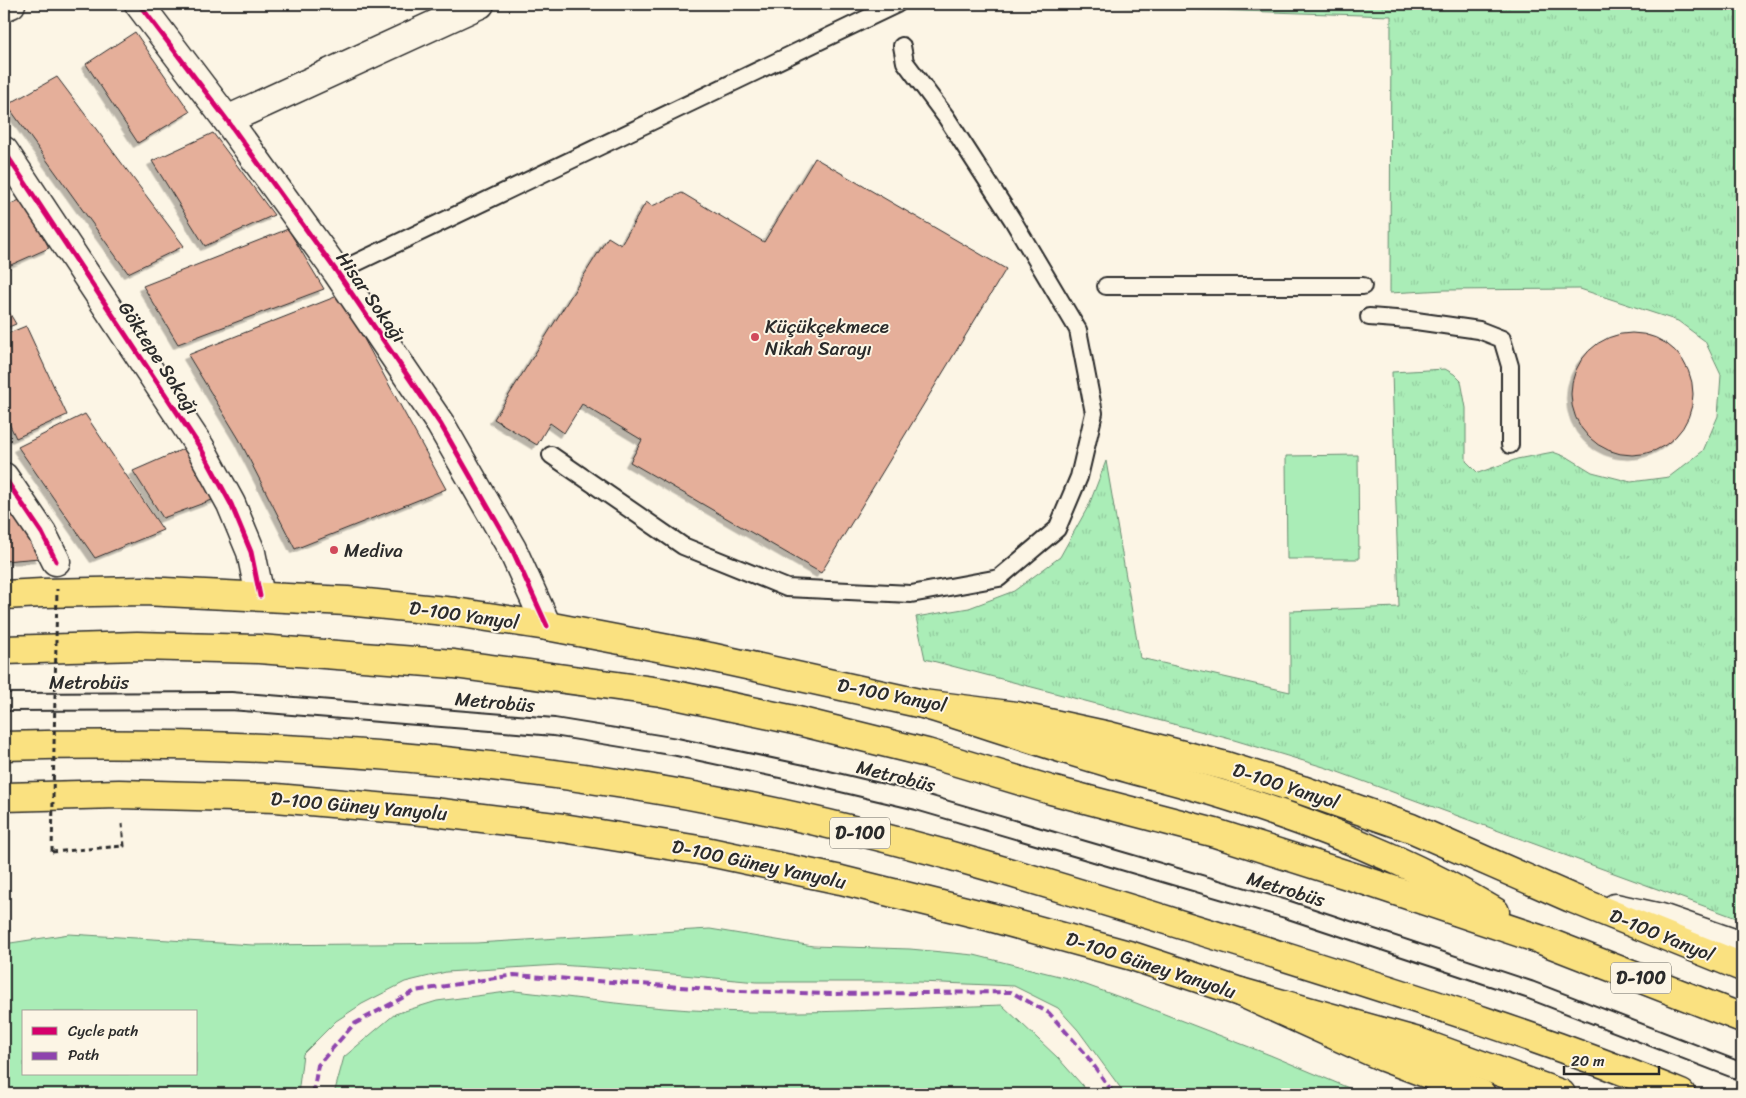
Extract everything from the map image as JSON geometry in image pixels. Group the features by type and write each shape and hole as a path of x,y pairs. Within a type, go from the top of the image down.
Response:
{"main road":[{"name":"D-100 Yanyol","path":"4,595 144,591 357,602 455,612 547,626 720,659 923,704 1016,716 1226,766 1302,790 1411,828 1571,898 1742,967"},
{"name":"D-100","path":"4,650 137,646 259,649 454,664 661,692 794,720 927,752 1051,790 1215,833 1539,939 1742,1018"},
{"path":"923,704 1104,761 1248,802 1326,830 1395,859 1471,897 1539,939"},
{"name":"D-100","path":"4,746 172,744 428,760 639,786 748,807 887,839 1064,888 1516,1032 1681,1094"},
{"name":"D-100 Güney Yanyolu","path":"4,797 119,794 276,798 433,812 563,828 705,851 869,887 990,917 1132,956 1240,992 1383,1057 1481,1094"},
{"path":"1240,992 1418,1042 1561,1094"}],"street":[{"path":"4,7 11,4"},
{"name":"Hisar Sokağı","path":"139,4 227,120 337,272 441,425 512,549 547,626"},
{"path":"227,120 480,4"},
{"name":"Göktepe Sokağı","path":"4,151 200,447 231,504 251,552 260,596"},
{"path":"4,477 42,533 56,561"},
{"path":"1571,898 1661,918 1742,946"}],"lane":[{"path":"337,272 897,4"},
{"path":"551,455 684,546 787,588 911,594 999,578 1057,529 1079,476 1094,413 1078,330 1012,218 946,117 905,62 902,46"},
{"path":"1106,286 1363,286"},
{"path":"1370,317 1409,320 1479,330 1502,339 1510,366 1510,445"},
{"name":"Metrobüs","path":"4,702 232,701 554,727 677,747 790,771 917,801 1286,909 1530,990 1742,1072"}],"path":[{"path":"57,589 52,852 124,846"}],"green space":[{"path":"1031,4 1742,4 1742,920 1327,768 1234,740 925,659 916,617 969,608 1014,591 1060,557 1089,505 1106,461 1140,658 1290,692 1290,611 1399,607 1392,372 1445,369 1461,381 1466,408 1466,461 1478,473 1517,459 1553,452 1569,458 1592,472 1631,482 1669,477 1703,451 1718,416 1721,375 1705,341 1678,321 1580,289 1445,290 1390,293 1391,16"},
{"path":"1358,455 1359,559 1287,559 1286,456"},
{"path":"710,929 813,946 910,949 974,955 1067,978 1270,1055 1363,1094 1125,1094 1078,1030 1058,1008 1014,986 919,982 757,982 558,965 446,972 405,982 362,1004 336,1021 303,1054 298,1094 4,1094 4,944 69,934 253,945 476,943"},
{"path":"515,991 639,1006 714,1011 822,1012 1002,1005 1058,1058 1090,1094 334,1094 344,1057 395,1014 437,1001"}],"building":[{"path":"135,32 190,112 138,143 86,64"},
{"path":"57,77 184,246 128,273 7,105"},
{"path":"213,133 274,215 205,246 152,161"},
{"name":"Küçükçekmece Nikah Sarayı","path":"815,158 1006,269 821,573 630,462 642,440 582,404 564,433 550,423 537,445 494,419 608,237 621,245 646,202 652,206 682,193 764,242"},
{"path":"24,198 49,248 4,268 4,207"},
{"path":"288,229 324,289 178,344 143,286"},
{"path":"340,295 446,489 295,549 239,439 188,355"},
{"path":"4,304 16,324 4,329"},
{"path":"26,326 67,415 16,438 4,413 4,335"},
{"path":"1632,333 1655,337 1675,351 1689,371 1693,394 1689,417 1675,437 1655,451 1632,455 1609,451 1589,437 1575,417 1571,394 1575,371 1589,351 1609,337"},
{"path":"85,414 163,530 95,558 18,447"},
{"path":"190,446 223,496 163,518 133,471"},
{"path":"14,506 40,558 4,561 4,508"}],"marked path":[{"path":"313,1094 318,1065 354,1024 415,991 514,975 737,991 831,994 1011,992 1049,1013 1084,1052 1114,1094"}],"cycle path":[{"path":"139,4 227,120 337,272 441,425 512,549 547,626"},
{"path":"4,151 200,447 231,504 251,552 260,596"},
{"path":"4,477 42,533 56,561"}],"place":[{"name":"Küçükçekmece Nikah Sarayı","path":"755,337"},
{"name":"Mediva","path":"334,550"}]}
